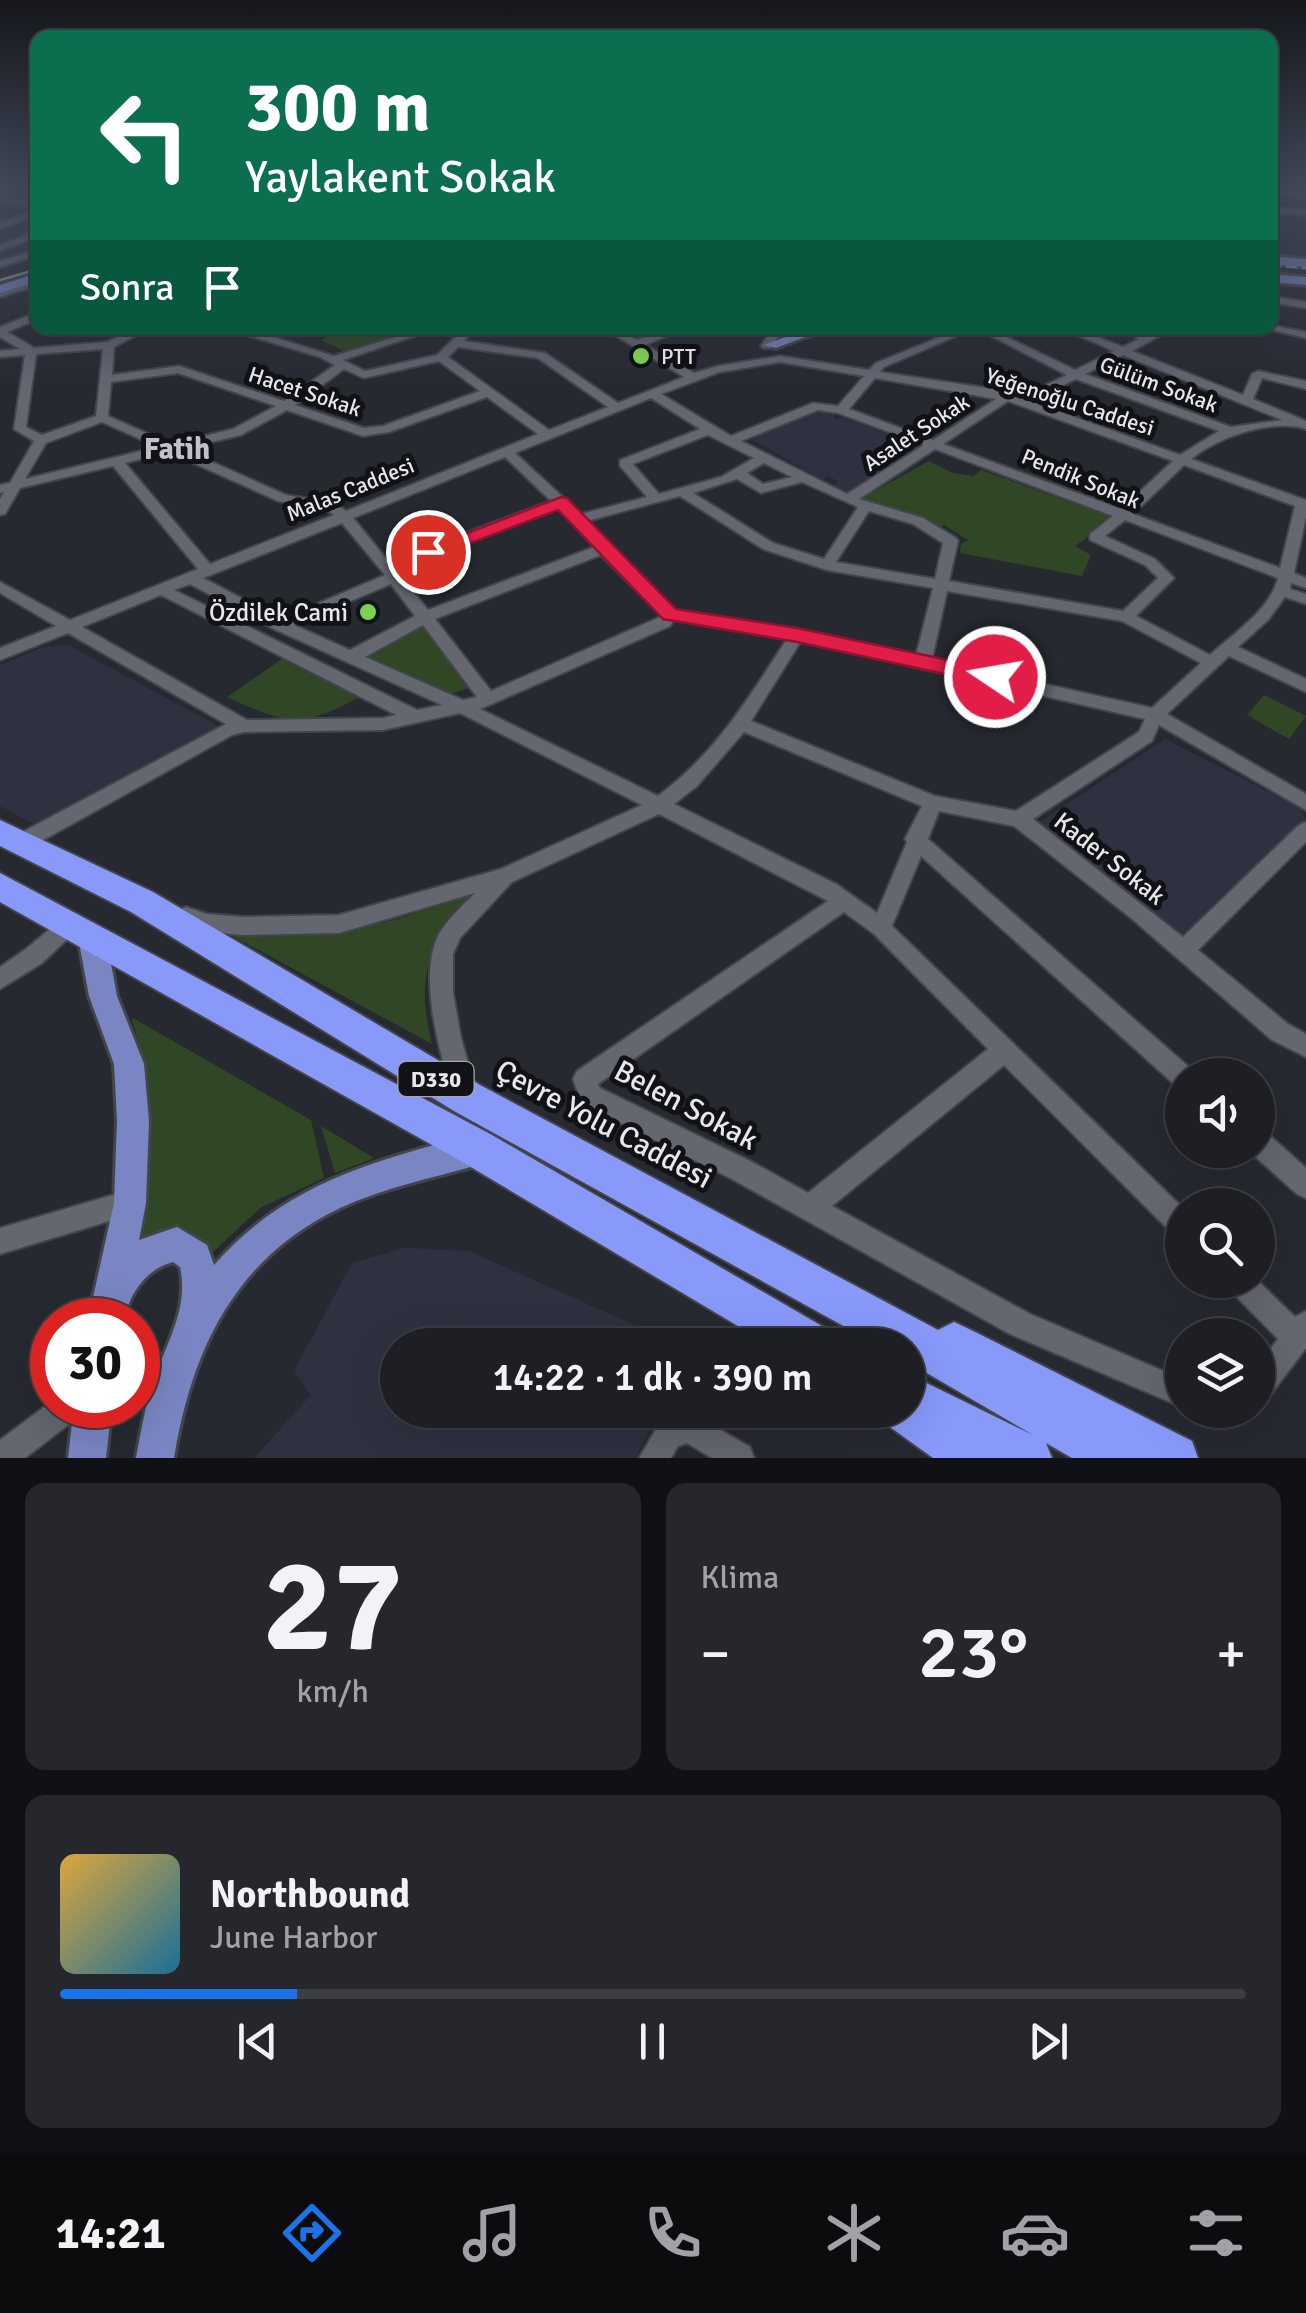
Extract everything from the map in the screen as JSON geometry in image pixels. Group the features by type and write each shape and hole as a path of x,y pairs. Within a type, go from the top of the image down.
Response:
{"highway":[{"name":"Çevre Yolu Caddesi","path":"10,838 142,902 467,1098 876,1320 1117,1458"},
{"name":"D330","path":"0,886 478,1150 782,1328"},
{"path":"876,1320 956,1345 1175,1458"},
{"path":"925,1406 1029,1458"},
{"path":"925,1425 973,1458"}],"main road":[{"path":"1278,261 1306,263"},
{"path":"0,274 30,265"},
{"path":"1278,279 1306,281"},
{"path":"0,289 30,280"},
{"path":"780,346 805,335"},
{"path":"780,346 814,335"},
{"path":"81,930 128,1064 133,1122 130,1202 110,1298"},
{"path":"155,1458 166,1397 196,1321 209,1296 254,1247 311,1205 360,1185 478,1150"},
{"path":"114,1298 127,1270 150,1250 177,1244 195,1256 201,1283 196,1321"},
{"path":"87,1458 90,1428"}],"street":[{"path":"0,264 30,255"},
{"path":"1278,300 1306,305"},
{"path":"0,332 30,319"},
{"path":"1278,330 1306,335"},
{"path":"0,332 32,351"},
{"path":"0,354 109,345 130,335"},
{"path":"258,335 364,375 442,357 462,335"},
{"path":"276,340 285,335"},
{"path":"7,489 238,432 285,406 337,363 414,335"},
{"path":"621,335 692,377"},
{"path":"638,344 662,335"},
{"path":"730,441 817,406 841,410 871,371 954,335"},
{"name":"Gülüm Sokak","path":"996,335 1074,374 1230,432"},
{"path":"1082,335 1300,423"},
{"path":"1139,335 1148,339"},
{"name":"Asalet Sokak","path":"848,500 1007,397 1029,398 1156,335"},
{"path":"453,343 541,355 618,408"},
{"path":"102,418 109,345"},
{"path":"780,346 802,352 812,361"},
{"name":"Yeğenoğlu Caddesi","path":"780,346 812,361 1007,397 1304,504"},
{"name":"Malas Caddesi","path":"0,654 692,377 780,346"},
{"path":"32,351 20,429 40,440"},
{"path":"442,357 548,435"},
{"name":"Hacet Sokak","path":"106,380 179,369 363,432 385,429 489,392"},
{"path":"1246,402 1258,374 1306,385"},
{"path":"652,393 762,458 865,508 918,521 951,540 923,662"},
{"name":"Pendik Sokak","path":"841,410 937,443 1283,584 1306,583"},
{"path":"0,511 7,489 40,440 102,418 283,498 329,506 344,516 488,699"},
{"path":"1126,617 1167,578 1150,562 1096,537 1125,518 1183,459 1230,432 1300,423"},
{"path":"656,499 625,463 709,430"},
{"path":"506,452 578,518 603,549 670,614 797,635 1155,715 1306,803"},
{"path":"578,518 685,494 739,474 762,458"},
{"path":"117,462 200,574 280,625 462,707 844,901 881,928 1165,1208"},
{"path":"739,474 760,489 804,478"},
{"path":"685,494 768,546 827,564 1126,617 1213,662"},
{"path":"280,625 390,573 561,502"},
{"path":"1019,819 1146,736 1155,715 1262,616 1283,584 1304,504"},
{"path":"827,564 865,508"},
{"path":"351,657 425,616 603,549"},
{"path":"1283,584 1306,599"},
{"path":"0,587 244,726"},
{"path":"162,590 416,717"},
{"path":"10,838 228,730 244,726 383,724 462,707 664,622 670,614"},
{"path":"142,902 207,923 338,924 505,876 659,805 691,780 741,724 797,635"},
{"path":"1228,648 1306,686"},
{"name":"Kader Sokak","path":"741,724 933,803 1019,819 1280,1032 1306,1046"},
{"path":"881,928 933,803"},
{"path":"1184,950 1306,830"},
{"path":"915,839 1165,1061"},
{"path":"467,1098 454,1060 442,973 446,941 505,876"},
{"name":"Belen Sokak","path":"844,901 585,1080 590,1096 810,1208 1020,1324 1165,1386"},
{"path":"0,979 81,930"},
{"path":"810,1208 1005,1049"},
{"path":"1275,1157 1306,1185"},
{"path":"0,1241 130,1202"},
{"path":"1260,1298 1301,1332 1275,1366"},
{"path":"654,1458 668,1436 690,1427 739,1458"},
{"path":"0,1458 40,1428"}],"shaded area":[{"path":"0,253 30,253 30,256 0,265"},
{"path":"814,410 922,447 848,493 833,485 838,481 827,476 823,480 748,437"},
{"path":"68,645 222,728 39,827 0,806 0,665 43,647"},
{"path":"1165,739 1298,807 1306,819 1177,939 1034,826"},
{"path":"404,1248 469,1251 641,1328 380,1328 380,1428 650,1428 636,1458 254,1458 311,1395 294,1371 352,1263"}],"green space":[{"path":"330,335 407,335 348,353 321,340"},
{"path":"929,461 953,473 973,476 981,470 1114,518 1075,546 1091,555 1082,576 960,553 961,544 968,540 944,525 937,529 857,501"},
{"path":"423,625 471,687 445,696 370,657"},
{"path":"282,659 359,697 322,714 293,719 264,713 227,697"},
{"path":"1264,695 1306,716 1289,739 1247,715"},
{"path":"480,890 448,923 430,958 425,998 432,1044 229,934 298,935 358,928"},
{"path":"131,1017 311,1120 324,1178 260,1208 211,1254 178,1231 139,1240 146,1099 139,1044"},
{"path":"321,1126 374,1158 335,1173"}],"tram line":[{"path":"0,280 30,271"}],"railway":[{"path":"1278,266 1306,268"}],"place":[{"name":"PTT","path":"641,356"},
{"name":"Özdilek Cami","path":"368,612"}],"district":[{"name":"Fatih","path":"177,449"}],"route":[{"path":"428,552 561,502 670,614 797,635 995,677"}]}
